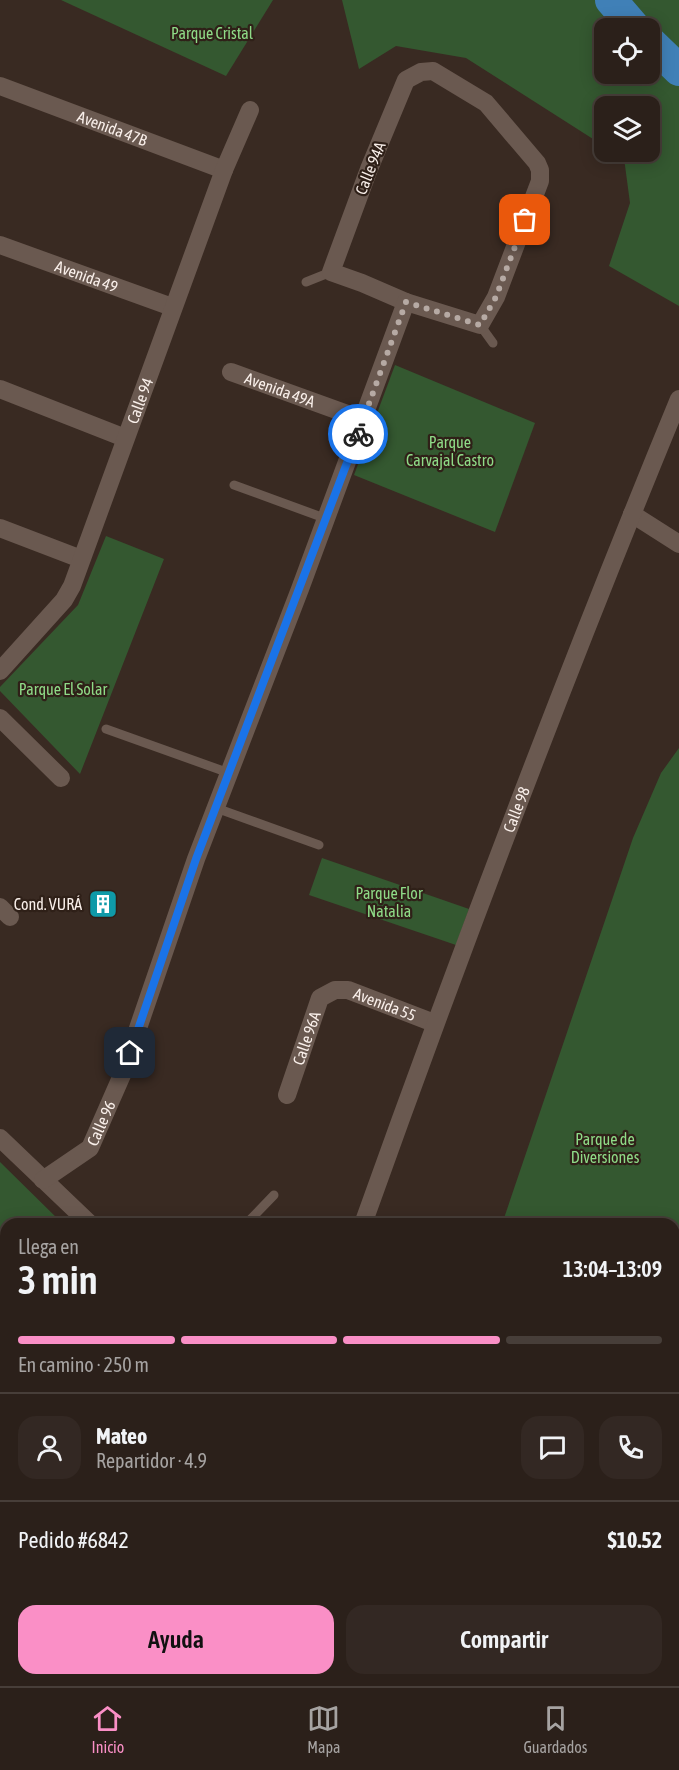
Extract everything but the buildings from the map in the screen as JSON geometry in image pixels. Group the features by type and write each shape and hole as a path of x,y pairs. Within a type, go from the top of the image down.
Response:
{"street":[{"name":"Calle 94A","path":"331,272 369,169 406,80 421,72 433,71 486,103 537,163 540,170 540,181 496,297 480,325"},
{"name":"Avenida 47B","path":"0,86 224,170"},
{"name":"Calle 94","path":"0,671 64,600 72,586 172,307 224,170 250,110"},
{"name":"Avenida 49","path":"0,245 172,307"},
{"path":"331,272 406,302 480,325"},
{"name":"Calle 96","path":"43,1180 90,1148 122,1075 196,859 327,519 406,302"},
{"name":"Avenida 49A","path":"231,372 364,420"},
{"path":"0,389 125,438"},
{"name":"Calle 98","path":"365,1218 435,1023 632,514 679,399"},
{"path":"632,514 679,544"},
{"path":"0,528 81,559"},
{"path":"0,718 61,778"},
{"name":"Avenida 55","path":"335,990 348,990 435,1023"},
{"name":"Calle 96A","path":"287,1095 320,998 335,990"},
{"path":"0,1137 84,1218"}],"lane":[{"path":"306,282 331,272"},
{"path":"480,325 494,343"},
{"path":"234,485 327,519"},
{"path":"106,729 229,773"},
{"path":"216,808 319,845"},
{"path":"252,1218 274,1195"}],"green space":[{"name":"Parque Cristal","path":"61,0 273,0 226,76"},
{"path":"342,0 679,0 679,306 609,266 630,203 625,162 660,162 660,96 594,96 594,140 466,58 396,46 359,69"},
{"name":"Parque Carvajal Castro","path":"395,365 535,423 495,532 354,475"},
{"name":"Parque El Solar","path":"106,536 164,559 80,774 0,691 0,687 78,605"},
{"name":"Parque de Diversiones","path":"679,748 679,1218 504,1218 633,838 661,773"},
{"name":"Parque Flor Natalia","path":"322,858 469,909 456,945 309,895"},
{"path":"0,1162 57,1218 0,1218"}],"waterway":[{"path":"611,0 626,18"},
{"path":"660,52 679,70"}],"way so far":[{"path":"358,434 406,302 480,325 496,297 525,220"}],"place":[{"name":"Cond. VURÁ","path":"103,904"}],"route":[{"path":"130,1053 196,859 358,434"}]}
